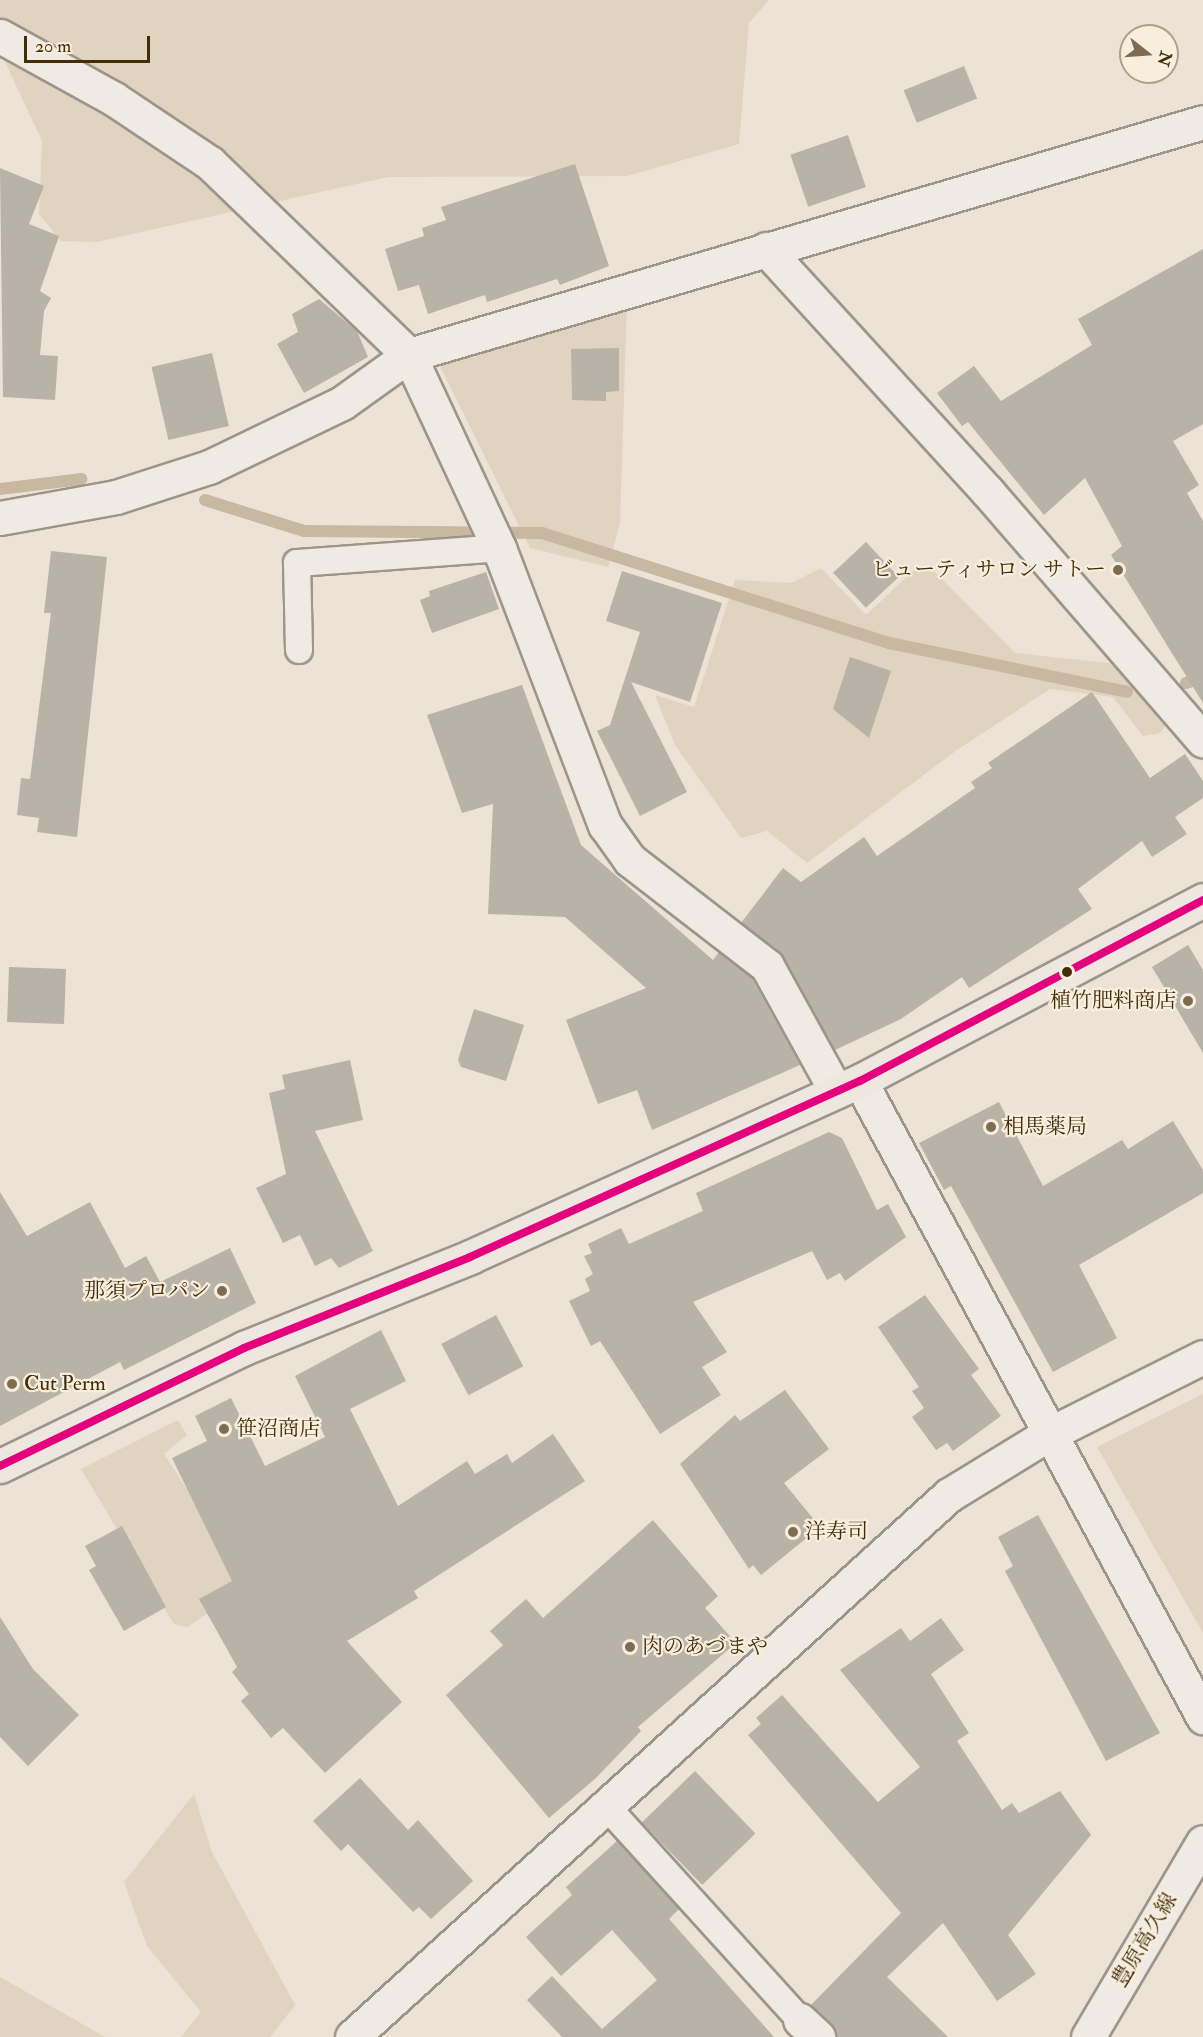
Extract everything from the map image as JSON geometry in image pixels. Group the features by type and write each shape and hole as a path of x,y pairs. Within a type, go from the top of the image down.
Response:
{"main road":[{"path":"0,1466 244,1348 470,1257 848,1086 1203,900"}],"street":[{"path":"0,36 114,99 210,163 409,355 499,548 605,825 630,860 767,966 848,1086 1047,1435 1203,1717"},
{"path":"0,518 116,497 209,467 342,403 409,355 1203,123"},
{"path":"766,249 987,491 1203,740"},
{"path":"352,2037 949,1495 1047,1435 1203,1357"},
{"name":"豊原高久線","path":"1088,2037 1203,1842"}],"lane":[{"path":"299,650 297,563 499,548"},
{"path":"607,1807 809,2029"}],"shaded area":[{"path":"0,0 769,0 749,23 739,144 627,176 388,177 96,242 61,241 39,214 42,141 0,51"},
{"path":"627,301 620,523 608,567 530,548 437,360"},
{"path":"821,568 866,615 915,569 935,572 1015,653 1126,665 1171,718 1160,733 1143,736 1113,697 1050,689 957,750 807,863 767,831 741,838 675,745 655,695 694,707 735,580 791,583"},
{"path":"1203,1394 1203,1633 1097,1447"},
{"path":"178,1420 187,1435 164,1454 226,1549 267,1574 187,1627 174,1624 81,1469"},
{"path":"194,1794 212,1852 295,2005 270,2037 181,2037 201,2012 147,1946 124,1882"},
{"path":"0,1977 105,2037 0,2037"}],"building":[{"path":"964,66 977,98 917,123 904,90"},
{"path":"848,135 866,187 808,207 790,155"},
{"path":"575,164 609,266 560,285 557,279 487,302 485,295 428,314 419,285 398,291 385,249 424,236 422,228 446,220 441,207"},
{"path":"0,168 44,186 29,224 59,236 40,291 51,298 44,311 40,355 58,356 55,400 3,397"},
{"path":"1203,249 1203,424 1173,441 1199,485 1187,493 1203,521 1203,703 1111,555 1122,546 1085,478 1044,515 968,422 962,426 937,393 974,366 1001,401 1092,345 1078,319"},
{"path":"319,299 357,331 368,357 304,393 277,344 298,332 292,314"},
{"path":"619,348 619,391 606,392 606,401 572,400 571,349"},
{"path":"212,353 229,426 168,440 152,367"},
{"path":"866,542 899,577 866,608 833,573"},
{"path":"51,551 107,557 77,837 37,832 39,818 17,815 21,778 30,779 51,613 44,613"},
{"path":"622,571 722,603 690,702 631,682 687,792 640,816 597,731 610,725 640,632 606,621"},
{"path":"486,572 499,609 432,633 420,600 430,596 429,591"},
{"path":"850,657 891,671 869,738 833,709"},
{"path":"522,685 581,845 713,960 719,952 752,978 800,1065 652,1130 637,1090 598,1104 566,1020 646,988 565,917 488,914 493,804 462,813 427,715"},
{"path":"1092,692 1150,778 1185,754 1203,781 1203,798 1175,817 1187,834 1152,857 1142,841 1078,889 1092,909 969,988 962,977 901,1019 835,1050 783,957 741,923 783,868 801,882 864,837 877,856 975,788 971,782 992,768 988,763"},
{"name":"植竹肥料商店","path":"1188,945 1203,970 1203,1053 1152,967"},
{"path":"9,967 66,969 64,1024 7,1022"},
{"path":"474,1009 524,1025 506,1081 461,1067 458,1060"},
{"path":"350,1060 363,1120 315,1131 373,1251 339,1268 331,1258 315,1266 300,1235 283,1243 256,1188 286,1174 269,1093 285,1089 282,1075"},
{"path":"999,1102 1043,1186 1122,1140 1128,1149 1173,1121 1203,1170 1203,1193 1079,1265 1117,1338 1053,1372 951,1186 944,1190 919,1143"},
{"path":"829,1132 842,1138 877,1210 888,1204 906,1237 845,1281 840,1273 827,1280 812,1251 693,1302 727,1352 702,1367 721,1395 660,1434 600,1341 591,1346 569,1301 590,1291 585,1279 593,1274 584,1256 592,1253 588,1244 621,1228 629,1244 703,1211 696,1193"},
{"path":"0,1192 27,1236 90,1202 125,1268 146,1256 160,1282 230,1248 256,1303 124,1370 120,1362 0,1426"},
{"path":"925,1295 979,1369 971,1375 1001,1416 953,1451 947,1443 936,1450 912,1417 924,1408 912,1391 919,1387 878,1327"},
{"path":"496,1315 523,1366 468,1395 441,1344"},
{"path":"381,1330 406,1381 350,1409 398,1506 467,1461 475,1474 507,1454 512,1463 553,1434 585,1481 414,1591 418,1598 347,1641 402,1702 325,1773 283,1728 271,1738 241,1701 249,1694 232,1672 237,1667 199,1599 232,1581 172,1458 207,1441 195,1416 231,1398 265,1466 325,1437 295,1376"},
{"path":"785,1390 829,1449 784,1483 820,1527 761,1575 753,1565 749,1569 680,1464 735,1415 740,1421"},
{"path":"1038,1515 1160,1733 1106,1761 1005,1571 1013,1566 998,1537"},
{"path":"653,1520 718,1596 705,1608 736,1643 638,1727 641,1731 596,1778 549,1818 446,1695 503,1645 490,1631 526,1599 543,1618"},
{"path":"122,1526 166,1607 124,1631 89,1570 96,1566 85,1546"},
{"path":"0,1617 33,1669 79,1715 28,1766 0,1737"},
{"path":"941,1618 964,1650 931,1674 969,1733 957,1741 1002,1810 1012,1803 1019,1813 1060,1791 1091,1835 1008,1935 1036,1974 997,2001 943,1923 887,1977 948,2037 836,2037 831,2023 811,2005 901,1913 748,1735 761,1724 756,1718 782,1695 878,1802 920,1767 840,1670 901,1628 910,1641"},
{"path":"695,1771 755,1834 702,1885 642,1822"},
{"path":"360,1778 408,1830 418,1820 473,1881 431,1919 419,1907 413,1912 348,1844 341,1851 313,1821"},
{"path":"617,1841 679,1909 669,1919 774,2037 562,2037 527,2000 552,1976 602,2029 657,1980 612,1930 561,1976 526,1937 572,1895 566,1887"}],"waterway":[{"path":"0,489 81,479"},
{"path":"205,500 304,531 542,533 889,643 1127,692"},
{"path":"1186,683 1203,677"}],"transit line":[{"path":"0,1466 244,1348 470,1257 860,1081 1203,900"}],"place":[{"name":"ビューティサロン サトー","path":"1118,570"},
{"name":"植竹肥料商店","path":"1188,1001"},
{"name":"相馬薬局","path":"991,1127"},
{"name":"那須プロパン","path":"222,1291"},
{"name":"Cut Perm","path":"12,1384"},
{"name":"笹沼商店","path":"224,1429"},
{"name":"洋寿司","path":"793,1532"},
{"name":"肉のあづまや","path":"630,1647"}]}
